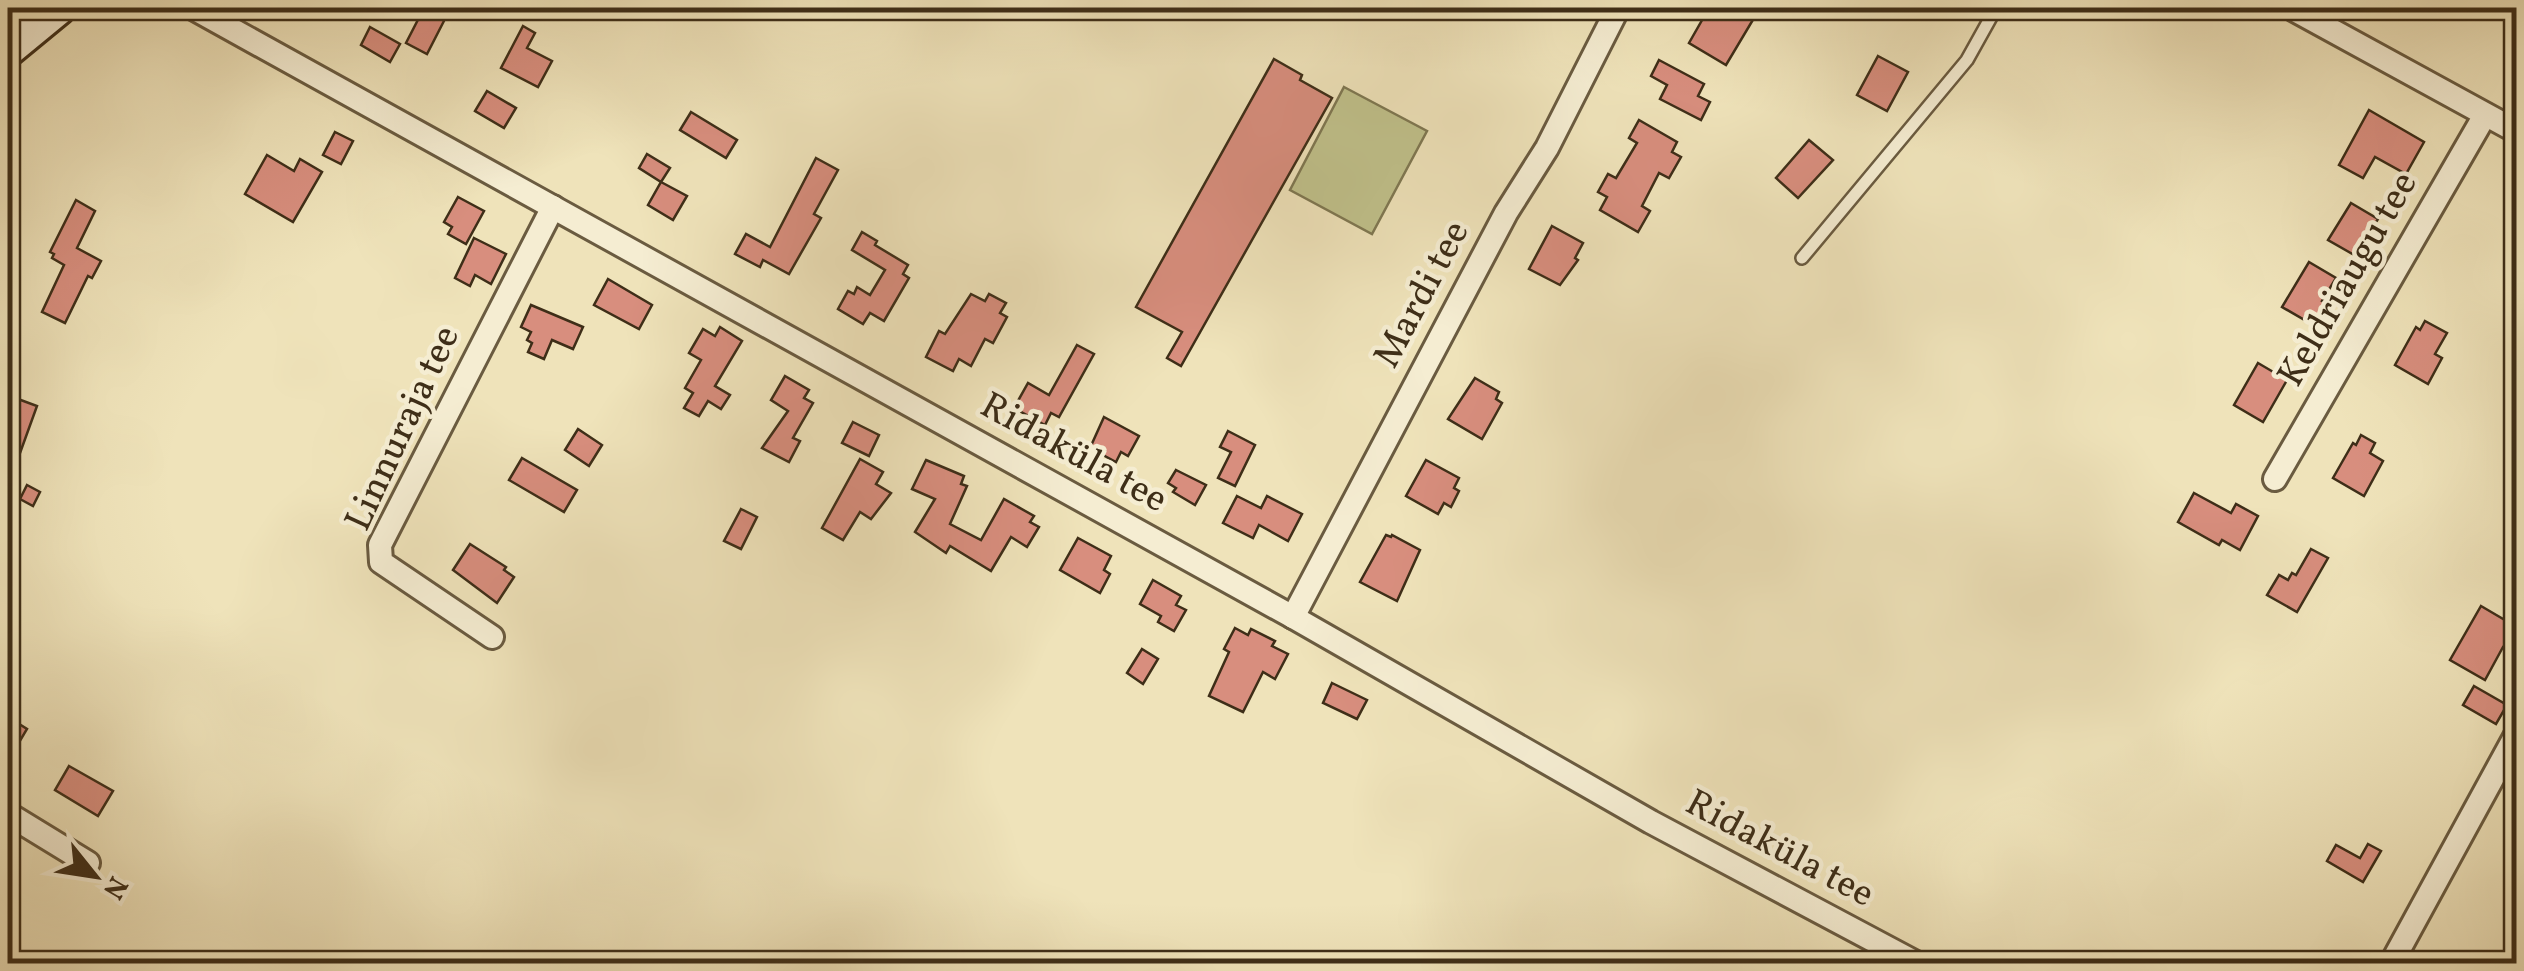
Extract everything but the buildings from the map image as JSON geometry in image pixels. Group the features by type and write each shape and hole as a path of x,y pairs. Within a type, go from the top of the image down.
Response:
{"main road":[{"path":"8,50 59,8"}],"street":[{"name":"Ridaküla tee","path":"193,8 1293,617 1652,822 1918,964"},
{"name":"Mardi tee","path":"1293,617 1506,213 1547,148 1618,8"},
{"path":"2291,8 2516,131"},
{"name":"Keldriaugu tee","path":"2274,479 2484,116"},
{"name":"Linnuraja tee","path":"492,638 381,562 380,545 553,206"},
{"path":"2391,964 2516,735"},
{"path":"8,814 88,862"}],"lane":[{"path":"1802,258 1967,60 1996,8"}],"green space":[{"path":"1344,87 1427,131 1372,234 1290,190"}]}
